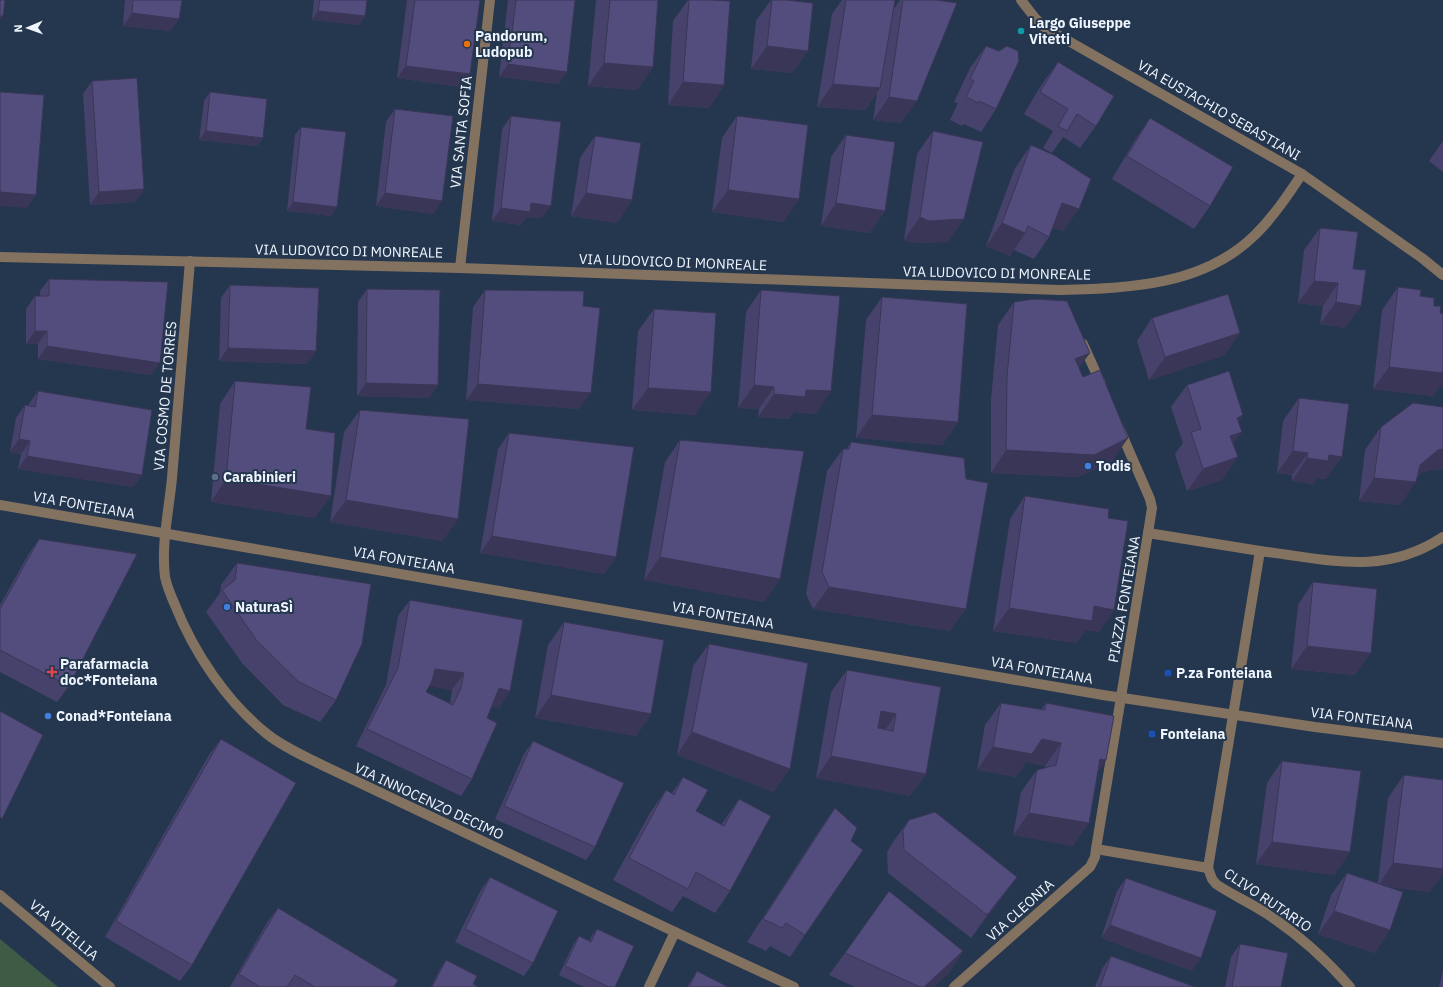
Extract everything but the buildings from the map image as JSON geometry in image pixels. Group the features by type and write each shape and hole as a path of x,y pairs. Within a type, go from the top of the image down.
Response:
{"street":[{"name":"VIA SANTA SOFIA","path":"460,268 490,0"},
{"name":"VIA EUSTACHIO SEBASTIANI","path":"1021,0 1044,27 1302,174 1422,258 1443,275"},
{"name":"VIA LUDOVICO DI MONREALE","path":"0,257 460,268 1062,294 1144,286 1185,276 1214,264 1256,235 1286,199 1302,174"},
{"name":"VIA COSMO DE TORRES","path":"166,534 170,506 190,261"},
{"path":"1079,334 1104,391"},
{"path":"1116,420 1150,499 1152,508 1148,533"},
{"name":"VIA FONTEIANA","path":"0,505 1121,697 1233,715 1443,743"},
{"name":"PIAZZA FONTEIANA","path":"1096,849 1148,533 1260,551 1343,562 1373,562 1398,558 1411,554 1443,538"},
{"name":"VIA INNOCENZO DECIMO","path":"166,534 163,555 166,578 175,605 187,632 223,688 249,718 268,736 322,766 794,987"},
{"path":"1096,849 1208,868 1260,551"},
{"name":"VIA CLEONIA","path":"954,987 1090,867 1095,857 1096,849"},
{"name":"CLIVO RUTARIO","path":"1208,868 1212,880 1216,884 1266,913 1306,942 1350,987"},
{"name":"VIA VITELLIA","path":"0,895 110,987"},
{"path":"649,987 675,932"}],"green space":[{"path":"0,939 58,987 0,987"}],"place":[{"name":"Largo Giuseppe Vitetti","path":"1021,31"},
{"name":"Pandorum, Ludopub","path":"467,44"},
{"name":"Todis","path":"1088,466"},
{"name":"Carabinieri","path":"215,477"},
{"name":"NaturaSì","path":"227,607"},
{"name":"Parafarmacia doc*Fonteiana","path":"52,672"},
{"name":"P.za Fonteiana","path":"1168,673"},
{"name":"Conad*Fonteiana","path":"48,716"},
{"name":"Fonteiana","path":"1152,734"}]}
